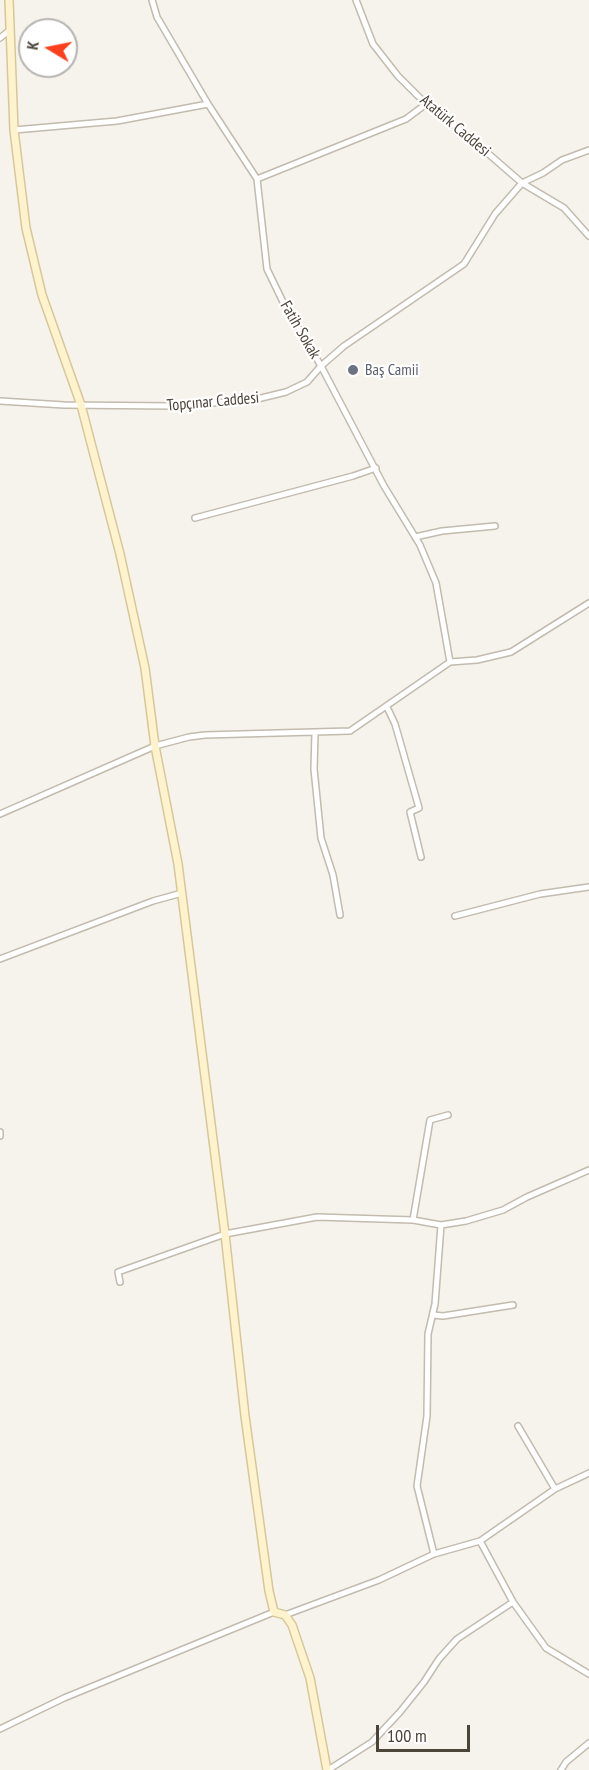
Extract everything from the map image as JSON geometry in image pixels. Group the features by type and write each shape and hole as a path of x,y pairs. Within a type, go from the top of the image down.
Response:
{"street":[{"path":"9,0 14,130 26,228 42,295 81,405 120,554 145,668 155,746 182,893 247,1427 269,1591 274,1612"},
{"name":"Fatih Sokak","path":"152,0 157,17 208,104 257,179 267,269 283,302 321,366 414,537 436,583 450,662"},
{"name":"Atatürk Caddesi","path":"356,0 373,44 398,76 426,104 468,136 522,183 564,208 589,236"},
{"path":"0,38 10,30"},
{"path":"14,130 117,121 208,104"},
{"path":"257,179 406,119 426,104"},
{"path":"522,183 543,173 562,159 589,150"},
{"name":"Topçınar Caddesi","path":"0,401 173,406 253,400 286,392 307,382 344,346 464,264 495,214 522,183"},
{"path":"195,518 376,468"},
{"path":"414,537 442,531 495,526"},
{"path":"0,814 155,746 205,735 350,731 450,662 477,660 511,652 589,603"},
{"path":"387,707 395,724 419,808 410,812 421,857"},
{"path":"315,733 314,769 319,827 333,875 340,915"},
{"path":"455,916 540,894 589,887"},
{"path":"0,959 153,901 182,893"},
{"path":"413,1220 430,1120 448,1114"},
{"path":"120,1282 118,1272 225,1233 317,1217 413,1220 441,1225 466,1221 503,1210 589,1170"},
{"path":"434,1554 417,1486 427,1416 428,1334 433,1315 441,1225"},
{"path":"433,1315 443,1316 513,1305"},
{"path":"518,1426 555,1490"},
{"path":"0,1729 64,1698 274,1612 285,1615 379,1580 434,1554 480,1541 555,1490 589,1473"},
{"path":"480,1541 513,1602 546,1648 589,1674"},
{"path":"285,1615 292,1625 310,1678 328,1770 372,1742 400,1712 456,1639 513,1602"},
{"path":"561,1770 566,1762 589,1743"}],"place":[{"name":"Baş Camii","path":"353,370"}]}
